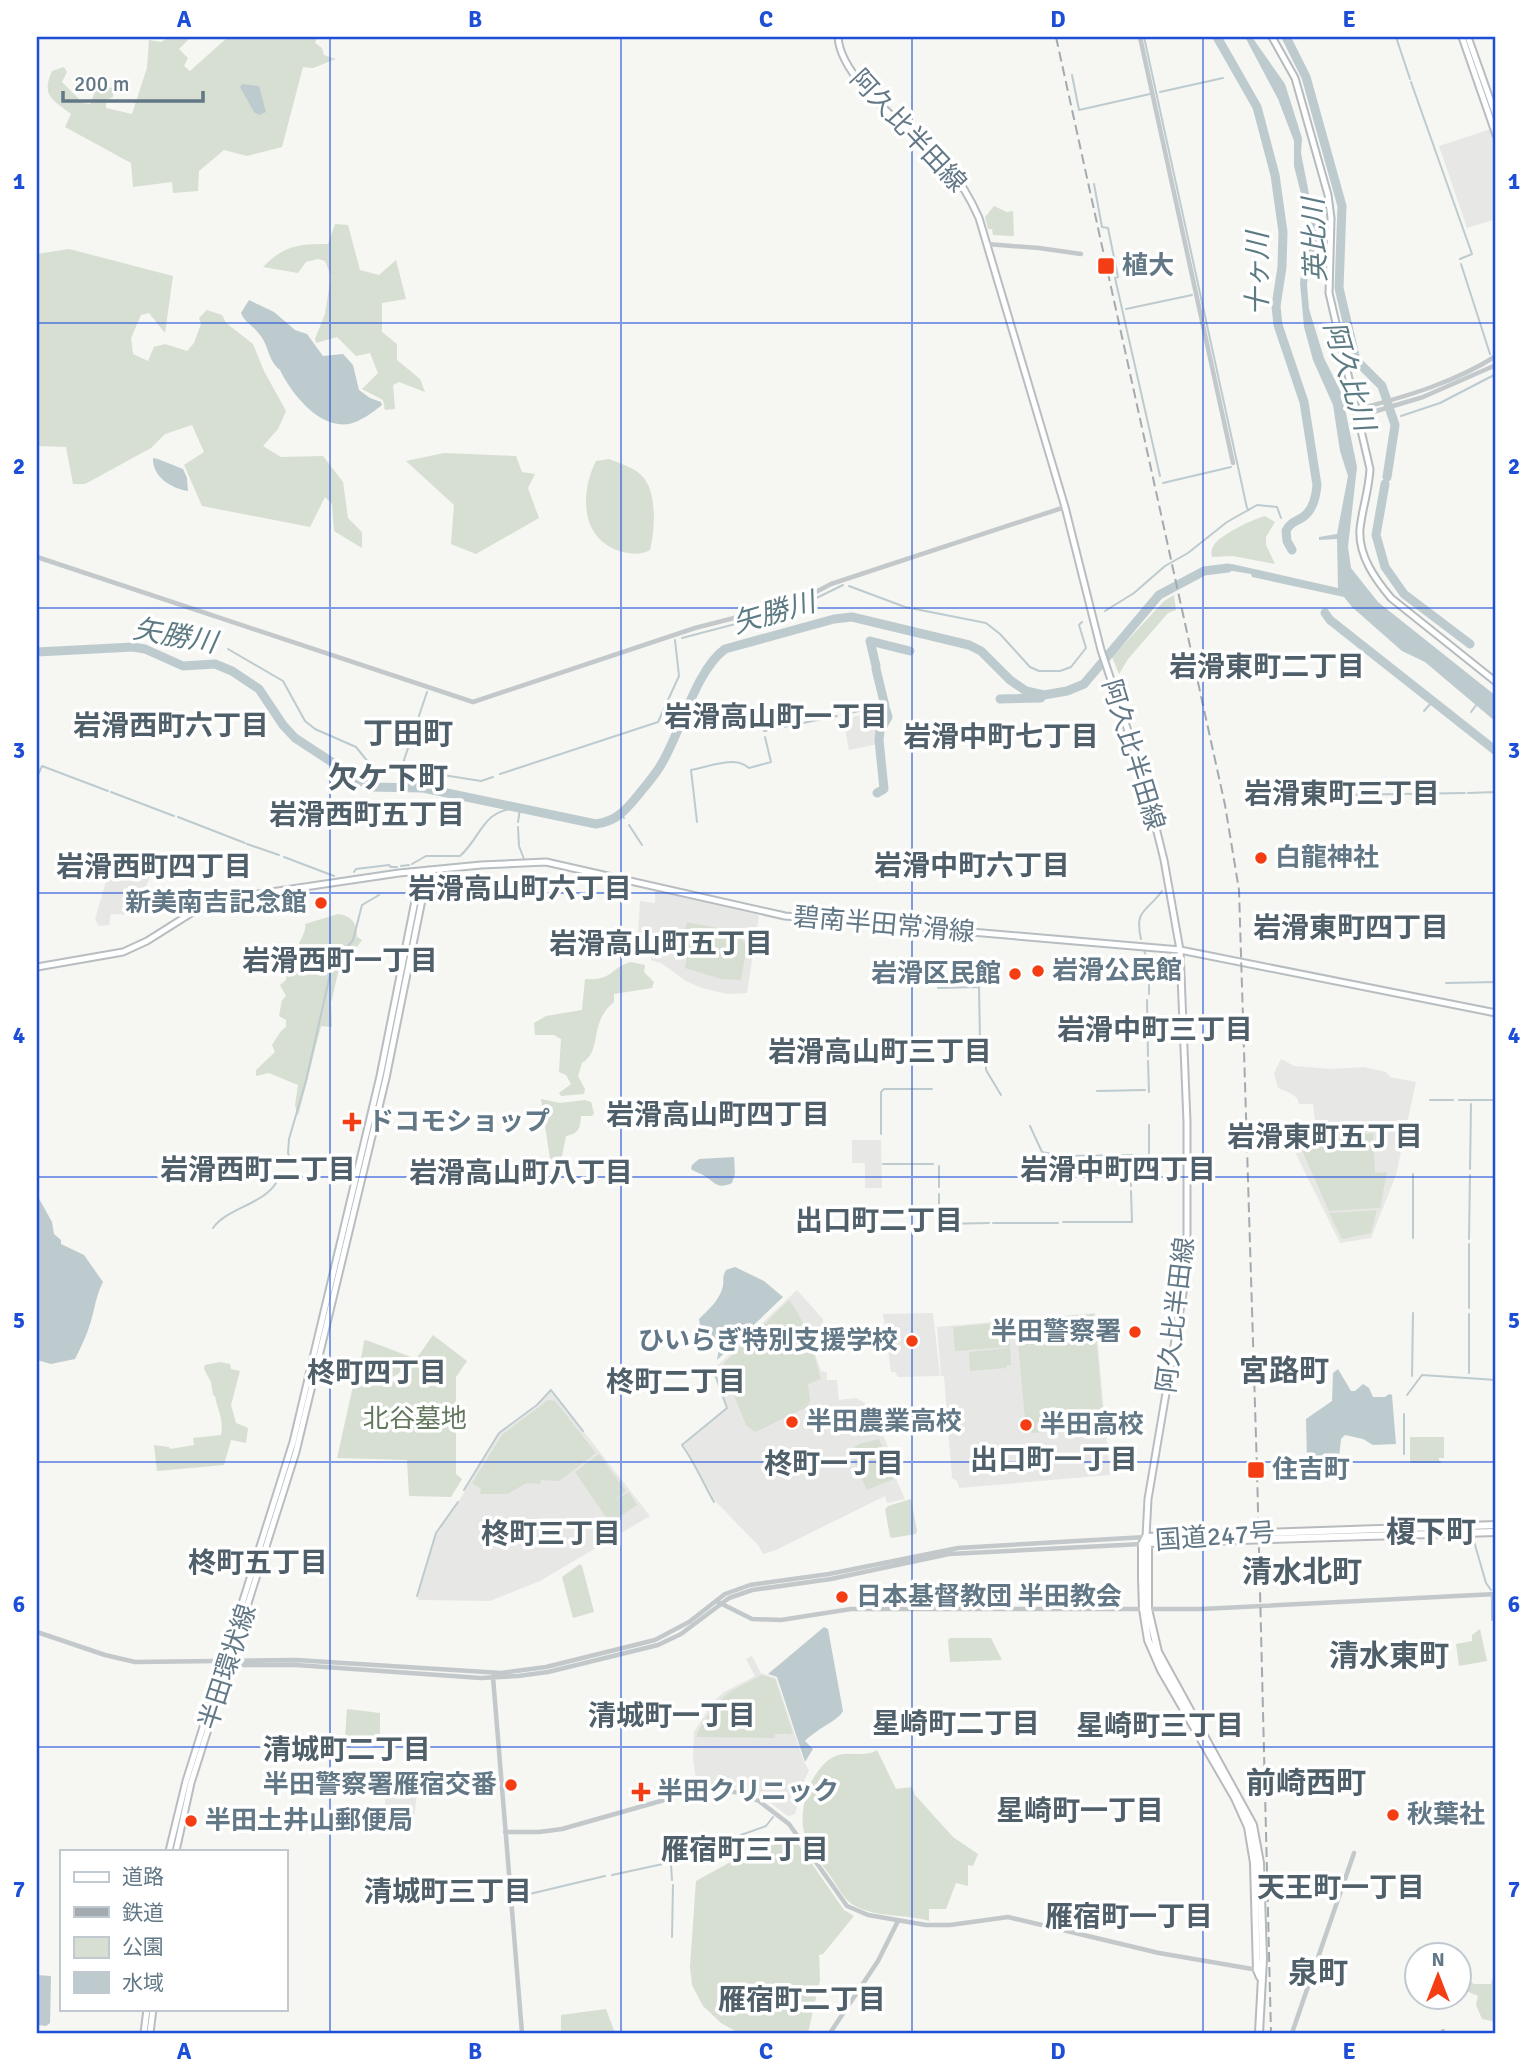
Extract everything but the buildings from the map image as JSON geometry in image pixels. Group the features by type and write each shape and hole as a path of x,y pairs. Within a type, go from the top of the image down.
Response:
{"highway":[{"name":"国道247号","path":"1145,1541 1496,1525"},
{"name":"国道247号","path":"1145,1541 1496,1532"},
{"name":"国道247号","path":"1145,1541 1145,1609 1153,1639 1165,1668 1240,1797 1253,1825 1260,1863 1259,2033"}],"main road":[{"name":"阿久比半田線","path":"838,37 843,57 854,77 958,179 974,206 1065,507 1101,650 1155,822 1180,950 1187,1114 1187,1255 1183,1295 1148,1499 1145,1541"},
{"path":"1272,37 1295,78 1328,195 1331,218 1329,293 1370,469 1370,484 1360,531 1361,543 1380,585 1398,604 1496,682"},
{"path":"1462,37 1496,135"},
{"path":"1468,37 1496,116"},
{"name":"碧南半田常滑線","path":"37,967 123,952 147,941 193,912 230,898 425,870 546,862 785,916 1180,950 1496,1013"},
{"name":"半田環状線","path":"176,1850 189,1792 226,1662 293,1442 380,1076 425,870"},
{"name":"半田環状線","path":"169,1850 186,1781 226,1662"},
{"path":"144,2033 147,2010"},
{"path":"150,2033 153,2010"}],"street":[{"path":"1140,37 1233,463"},
{"path":"986,244 1081,254"},
{"path":"1396,402 1466,374 1496,356"},
{"path":"1357,412 1363,415 1444,388 1496,365"},
{"path":"37,556 473,702 695,628 797,602 831,583 1065,507"},
{"path":"37,1632 135,1662 226,1662 234,1665 296,1665 493,1676 548,1672 658,1645 681,1634 738,1587 829,1574 940,1550 1145,1541"},
{"path":"718,1602 752,1619 781,1620 851,1609 1202,1609 1496,1594"},
{"path":"493,1676 522,2033"},
{"path":"505,1832 562,1829 696,1791 735,1792 759,1801 789,1824 847,1906 859,1913 898,1922 943,1925 1008,1917 1159,1953 1260,1972"},
{"path":"1292,2033 1354,1853"},
{"path":"830,2033 878,1961 898,1922"}],"shaded area":[{"path":"1491,129 1496,145 1496,219 1467,228 1439,146"},
{"path":"885,710 887,718 879,730 878,744 849,750 843,719"},
{"path":"143,861 140,865 152,872 138,915 111,914 109,925 99,926 95,920 111,863"},
{"path":"655,891 759,915 747,993 727,994 702,988 686,981 661,963 651,960 652,940 638,935 640,901 655,903"},
{"path":"1281,1059 1294,1066 1332,1069 1364,1067 1386,1072 1390,1077 1416,1082 1396,1175 1371,1238 1340,1243 1289,1140 1317,1137 1313,1104 1299,1104 1297,1098 1278,1088 1274,1073"},
{"path":"852,1140 881,1140 882,1188 865,1188 865,1163 852,1163"},
{"name":"半田農業高校","path":"797,1290 823,1319 823,1333 818,1338 819,1352 815,1354 821,1371 827,1372 827,1380 837,1380 839,1400 856,1398 865,1403 874,1426 899,1415 901,1424 882,1432 900,1476 896,1479 905,1499 887,1503 885,1496 763,1554 758,1545 715,1501 684,1445 728,1408 714,1369"},
{"name":"ひいらぎ特別支援学校","path":"933,1313 940,1376 898,1377 895,1372 891,1372 883,1314"},
{"name":"半田高校","path":"1095,1313 1110,1475 959,1488 957,1481 952,1478 944,1376 941,1376 937,1327"},
{"path":"552,1391 650,1516 540,1581 490,1601 419,1600 417,1598 436,1535 500,1433 538,1406"},
{"path":"752,1656 761,1673 776,1678 809,1770 795,1814 788,1816 764,1798 739,1789 716,1785 697,1786 693,1759 694,1732 714,1701 724,1692 755,1676 746,1659"},
{"path":"387,1780 418,1784 414,1820 385,1813"}],"green space":[{"path":"169,37 191,37 179,49 188,58 184,66 190,71 228,37 317,37 315,43 322,48 324,55 336,59 313,68 303,67 282,147 247,156 224,150 199,171 198,191 173,193 172,182 133,187 131,163 65,127 71,114 50,96 49,79 52,71 64,67 67,72 62,82 83,103 90,104 95,85 113,88 113,97 106,100 106,108 132,114 147,68 149,40 161,42"},
{"path":"994,206 1007,212 1013,211 1014,236 993,235 992,229 988,229 985,217"},
{"path":"335,224 348,225 360,270 379,275 396,260 406,299 382,303 382,332 397,344 397,360 420,379 425,392 399,382 393,385 395,409 385,410 383,400 362,389 378,373 370,353 356,356 337,337 316,343 315,339 325,314 331,276 325,261 318,259 306,262 298,273 263,267 278,254 292,247 328,244"},
{"path":"69,249 173,276 165,333 149,313 141,315 131,338 133,354 148,361 154,347 165,344 187,351 194,343 201,324 199,318 207,310 222,315 226,323 253,344 286,411 278,429 263,446 281,457 323,456 343,482 348,518 362,532 362,548 334,531 332,504 325,497 310,527 202,506 184,465 204,452 192,425 165,434 151,448 85,484 73,484 66,447 37,446 37,254"},
{"path":"444,453 516,456 522,472 535,474 528,488 539,518 476,554 451,544 454,505 406,461"},
{"path":"609,459 640,474 650,489 654,521 650,550 647,552 623,552 609,546 599,538 587,515 587,488 596,461"},
{"path":"1265,516 1275,522 1266,537 1266,545 1275,564 1233,556 1212,557 1217,541 1245,524"},
{"path":"1174,595 1176,610 1168,613 1128,659 1119,674 1112,657 1164,601"},
{"path":"338,914 353,921 357,937 362,940 338,973 331,1003 332,1027 321,1026 298,1116 295,1105 298,1085 269,1073 256,1076 256,1070 275,1052 272,1045 286,1027 286,1020 279,1016 282,1000 286,996 280,985 286,980 287,971 292,968 292,959 298,953 305,924"},
{"path":"687,922 712,927 742,939 747,945 741,980 721,979 685,968 690,940 684,934"},
{"path":"631,962 645,965 644,972 654,982 652,988 614,994 614,1002 601,1019 592,1051 582,1063 578,1076 585,1089 584,1094 561,1096 559,1093 571,1084 566,1075 559,1072 561,1039 554,1035 535,1035 534,1023 546,1016 582,1010 585,979 601,978"},
{"path":"541,1099 560,1103 585,1100 591,1102 594,1113 592,1116 581,1116 578,1130 566,1136 562,1156 555,1167 550,1159"},
{"path":"1373,1133 1375,1173 1387,1172 1380,1208 1329,1211 1298,1141"},
{"path":"1377,1210 1371,1233 1342,1239 1329,1213"},
{"path":"789,1300 806,1329 821,1379 808,1384 810,1402 807,1407 755,1432 746,1425 723,1368 724,1363"},
{"path":"1094,1314 1104,1427 1032,1433 1031,1430 1026,1430 1016,1321"},
{"path":"1008,1322 1010,1347 955,1351 953,1327"},
{"name":"北谷墓地","path":"433,1335 467,1361 456,1377 456,1474 462,1479 451,1497 409,1496 407,1460 337,1458 355,1377 388,1383 402,1379"},
{"path":"366,1340 411,1359 399,1373 388,1378 359,1372"},
{"path":"1010,1348 1011,1365 1006,1368 970,1371 969,1352"},
{"path":"220,1362 230,1364 231,1369 240,1371 231,1405 236,1423 248,1428 246,1443 231,1440 224,1465 157,1471 154,1445 170,1449 194,1445 193,1438 221,1435 220,1415 211,1382 204,1369 205,1365"},
{"path":"548,1400 555,1401 596,1453 559,1481 526,1483 508,1494 480,1494 481,1489 472,1483 502,1435"},
{"path":"1410,1437 1444,1437 1444,1458 1439,1458 1439,1461 1410,1461"},
{"path":"879,1439 896,1478 867,1490 860,1475 863,1473 860,1474 850,1451 859,1444"},
{"path":"599,1454 626,1491 613,1501 629,1492 637,1505 610,1523 575,1472"},
{"path":"911,1499 916,1534 890,1537 885,1509"},
{"path":"580,1564 594,1612 573,1618 562,1577"},
{"path":"1480,1629 1487,1661 1459,1666 1456,1644 1472,1641 1472,1635"},
{"path":"950,1638 991,1638 1002,1660 950,1662"},
{"path":"762,1675 775,1679 793,1734 775,1734 775,1738 697,1737 717,1703"},
{"path":"347,1709 380,1713 380,1740 345,1738"},
{"path":"877,1750 896,1789 912,1787 915,1795 953,1837 978,1854 973,1866 968,1865 968,1886 956,1883 946,1909 929,1909 929,1921 873,1912 851,1904 817,1858 804,1832 803,1812 808,1788 822,1766 839,1755 865,1754"},
{"path":"794,1838 844,1910 854,1916 823,1954 819,1955 820,1980 808,2033 739,2033 721,2023 703,2006 692,1985 690,1967 696,1881 745,1854"},
{"path":"1496,1966 1496,2022 1482,2019 1476,2005 1478,1996 1474,1994 1474,1984 1491,1984"},
{"path":"606,2009 615,2033 561,2033 561,2015"}],"water":[{"path":"1245,37 1252,37 1285,84 1302,138 1301,153 1310,199 1318,216 1317,261 1308,275 1307,285 1309,309 1324,358 1342,394 1357,467 1348,547 1351,568 1378,602 1496,696 1496,722 1425,662 1402,651 1344,597 1252,577 1251,574 1214,568 1232,564 1338,588 1337,539 1319,540 1319,537 1337,534 1348,476 1340,451 1333,405 1313,360 1304,327 1300,283 1302,267 1310,246 1309,226 1294,166 1294,141 1278,99"},
{"path":"242,84 259,86 266,112 259,115 254,112 240,87"},
{"path":"249,300 274,312 295,330 307,334 323,356 343,354 353,365 359,390 382,405 362,419 349,424 327,421 307,408 273,362 263,339 241,313"},
{"path":"153,458 183,469 188,491 164,481 156,471"},
{"path":"734,1157 735,1174 732,1183 727,1185 716,1184 691,1169 699,1159"},
{"path":"37,1195 61,1244 84,1255 103,1282 88,1331 75,1359 51,1364 37,1360"},
{"path":"735,1267 764,1281 783,1297 717,1360 720,1343 700,1326 699,1319 719,1296 726,1270"},
{"path":"1338,1369 1351,1391 1363,1384 1369,1388 1373,1397 1392,1395 1396,1444 1373,1445 1363,1439 1345,1435 1341,1439 1338,1466 1310,1467 1307,1460 1306,1419 1332,1401 1333,1373"},
{"path":"824,1627 828,1629 843,1711 805,1741 813,1749 805,1762 777,1677 768,1674"},
{"path":"37,1975 51,1976 50,2023 46,2026 37,2025"}],"waterway":[{"path":"1144,37 1249,510"},
{"name":"十ヶ川","path":"1217,37 1257,107 1275,175 1283,232 1282,267 1276,306 1278,325 1304,402 1317,485 1312,507 1286,531 1292,550"},
{"name":"英比川","path":"1286,37 1306,77 1342,206 1339,288 1356,360 1382,386 1395,425 1387,477"},
{"path":"1396,37 1410,79"},
{"path":"1072,75 1079,110 1150,94"},
{"path":"1160,92 1223,78"},
{"path":"1411,82 1472,254 1460,259"},
{"path":"1094,184 1102,227 1108,228 1118,277 1115,278 1160,476"},
{"path":"1461,264 1490,354"},
{"path":"1126,309 1192,295"},
{"path":"1401,416 1440,403 1496,374 1495,371"},
{"path":"1163,483 1231,467"},
{"name":"英比川","path":"1385,484 1376,535 1385,567 1404,594 1470,644"},
{"path":"1105,611 1134,593 1165,566 1188,553 1227,522 1257,505 1277,507 1281,518"},
{"name":"矢勝川","path":"37,652 133,647 145,649 183,666 215,664 232,671 259,689 295,738 370,787 423,788 596,824 621,814 660,767 697,686 725,649 834,619 852,617 969,645 981,651 1010,680 1026,691 1044,695 1067,691 1084,684 1159,595 1204,571 1228,568"},
{"path":"682,638 796,608 843,585"},
{"path":"849,586 905,607 986,623 1000,634 1030,667 1039,671 1060,671 1071,667 1086,648 1079,625 1082,622"},
{"name":"十ヶ川","path":"1325,613 1330,620 1496,751"},
{"path":"500,774 658,722 679,676 675,640"},
{"path":"876,666 870,641 910,651"},
{"path":"876,666 871,642 908,649"},
{"path":"228,649 283,681 305,721 315,729 356,747 373,768 381,771 411,770 481,781 493,777"},
{"path":"876,669 885,706"},
{"path":"842,715 884,705 877,670"},
{"path":"402,766 427,692"},
{"path":"1000,699 1041,698"},
{"path":"1424,711 1432,702"},
{"path":"1471,712 1477,704"},
{"path":"877,793 884,789 879,740 880,731 888,717 886,710"},
{"path":"764,731 837,716"},
{"path":"697,822 691,770 729,762 743,764 749,768 771,762 765,737"},
{"path":"37,777 42,766 108,791"},
{"path":"111,792 174,816"},
{"path":"1468,793 1496,792"},
{"path":"1339,795 1465,793"},
{"path":"412,864 426,856 460,856 489,819 505,810 517,808"},
{"path":"518,822 520,809"},
{"name":"矢勝川","path":"621,814 624,818"},
{"path":"178,817 245,843"},
{"path":"629,825 642,845"},
{"path":"518,827 519,846 524,859"},
{"path":"247,844 279,855"},
{"path":"284,857 334,876"},
{"path":"354,872 356,869 389,865 397,867"},
{"path":"401,866 409,865"},
{"path":"1141,939 1141,916 1162,891"},
{"path":"292,1165 288,1153 289,1139 306,1081 332,966 353,940 362,905 379,895"},
{"path":"1144,950 1149,967 1149,994"},
{"path":"1446,983 1496,982"},
{"path":"938,988 979,987 980,1042"},
{"path":"1147,1000 1148,1056"},
{"path":"980,1049 986,1050 986,1070 1001,1095"},
{"path":"1148,1061 1149,1092"},
{"path":"881,1134 881,1092 884,1089 932,1089"},
{"path":"1097,1091 1145,1090"},
{"path":"1430,1100 1453,1100"},
{"path":"1459,1100 1496,1100"},
{"path":"1470,1169 1471,1104"},
{"path":"1065,1166 1065,1156 1149,1155 1149,1125"},
{"path":"1030,1126 1042,1152 1061,1156"},
{"path":"1131,1155 1131,1186"},
{"path":"883,1164 933,1164"},
{"path":"939,1166 939,1187"},
{"path":"213,1228 229,1214 268,1192 280,1174"},
{"path":"1413,1174 1413,1238"},
{"path":"1469,1239 1470,1175"},
{"path":"1063,1222 1132,1222 1131,1191"},
{"path":"939,1194 939,1224 989,1223"},
{"path":"993,1223 1058,1223"},
{"path":"1469,1244 1469,1308"},
{"path":"1412,1376 1413,1313"},
{"path":"1469,1314 1469,1373"},
{"path":"709,1371 716,1377 727,1408 682,1445 714,1502"},
{"path":"1407,1395 1422,1375 1496,1380"},
{"path":"464,1490 499,1433 537,1405 551,1390 583,1431"},
{"path":"1404,1414 1404,1454"},
{"path":"1411,1462 1440,1462"},
{"path":"417,1596 436,1533 458,1502"},
{"path":"1473,1538 1486,1583 1491,1590"},
{"path":"1492,1596 1492,1620"},
{"path":"741,1835 766,1826 773,1817"},
{"path":"690,1858 737,1838"},
{"path":"612,1875 686,1859"},
{"path":"671,1864 672,1880"},
{"path":"517,1897 605,1876"},
{"path":"672,1937 673,1885"}],"railway":[{"path":"1056,37 1225,805 1239,890 1271,2033"}],"place":[{"name":"植大","path":"1106,266"},
{"name":"白龍神社","path":"1261,858"},
{"name":"新美南吉記念館","path":"321,903"},
{"name":"岩滑公民館","path":"1038,971"},
{"name":"岩滑区民館","path":"1015,974"},
{"name":"ドコモショップ","path":"352,1122"},
{"name":"半田警察署","path":"1135,1332"},
{"name":"ひいらぎ特別支援学校","path":"912,1341"},
{"name":"半田農業高校","path":"792,1422"},
{"name":"半田高校","path":"1026,1425"},
{"name":"住吉町","path":"1256,1470"},
{"name":"日本基督教団 半田教会","path":"842,1597"},
{"name":"半田警察署雁宿交番","path":"511,1785"},
{"name":"半田クリニック","path":"641,1792"},
{"name":"秋葉社","path":"1393,1815"},
{"name":"半田土井山郵便局","path":"191,1821"}],"district":[{"name":"岩滑東町二丁目","path":"1267,667"},
{"name":"岩滑高山町一丁目","path":"776,717"},
{"name":"岩滑西町六丁目","path":"171,726"},
{"name":"丁田町","path":"408,734"},
{"name":"岩滑中町七丁目","path":"1001,737"},
{"name":"欠ケ下町","path":"388,778"},
{"name":"岩滑東町三丁目","path":"1342,794"},
{"name":"岩滑西町五丁目","path":"367,815"},
{"name":"岩滑中町六丁目","path":"972,866"},
{"name":"岩滑西町四丁目","path":"154,867"},
{"name":"岩滑高山町六丁目","path":"520,889"},
{"name":"岩滑東町四丁目","path":"1351,928"},
{"name":"岩滑高山町五丁目","path":"661,944"},
{"name":"岩滑西町一丁目","path":"340,961"},
{"name":"岩滑中町三丁目","path":"1155,1030"},
{"name":"岩滑高山町三丁目","path":"880,1052"},
{"name":"岩滑高山町四丁目","path":"718,1115"},
{"name":"岩滑東町五丁目","path":"1325,1137"},
{"name":"岩滑西町二丁目","path":"258,1170"},
{"name":"岩滑中町四丁目","path":"1118,1170"},
{"name":"岩滑高山町八丁目","path":"521,1173"},
{"name":"出口町二丁目","path":"879,1221"},
{"name":"宮路町","path":"1284,1371"},
{"name":"柊町四丁目","path":"377,1373"},
{"name":"柊町二丁目","path":"676,1382"},
{"name":"出口町一丁目","path":"1054,1460"},
{"name":"柊町一丁目","path":"834,1464"},
{"name":"榎下町","path":"1431,1532"},
{"name":"柊町三丁目","path":"551,1534"},
{"name":"柊町五丁目","path":"258,1563"},
{"name":"清水北町","path":"1302,1572"},
{"name":"清水東町","path":"1389,1656"},
{"name":"清城町一丁目","path":"672,1716"},
{"name":"星崎町二丁目","path":"956,1724"},
{"name":"星崎町三丁目","path":"1160,1726"},
{"name":"清城町二丁目","path":"347,1750"},
{"name":"前崎西町","path":"1306,1783"},
{"name":"星崎町一丁目","path":"1080,1811"},
{"name":"雁宿町三丁目","path":"745,1850"},
{"name":"天王町一丁目","path":"1341,1888"},
{"name":"清城町三丁目","path":"448,1892"},
{"name":"雁宿町一丁目","path":"1129,1917"},
{"name":"泉町","path":"1318,1973"},
{"name":"雁宿町二丁目","path":"802,2000"}],"water label":[{"name":"阿久比川","path":"1349,376"}]}
